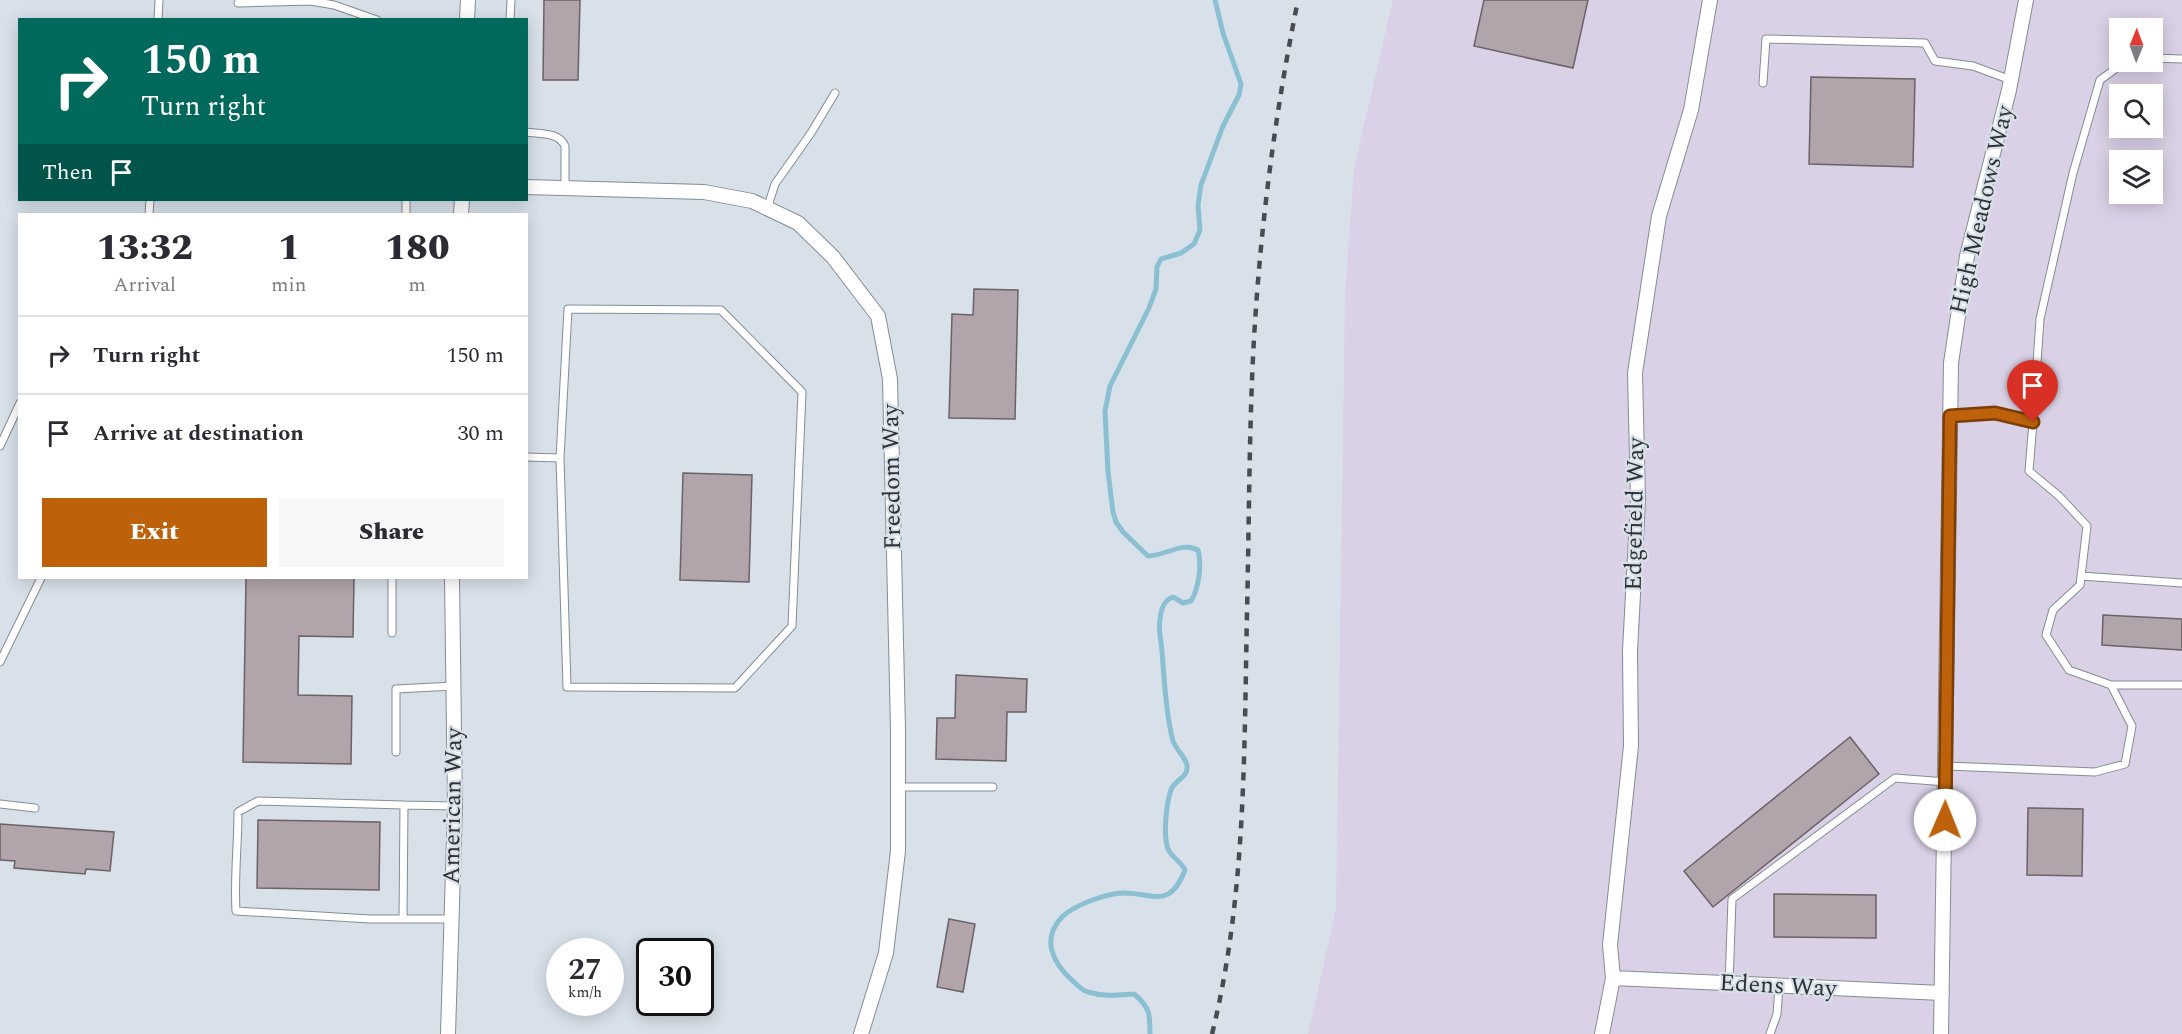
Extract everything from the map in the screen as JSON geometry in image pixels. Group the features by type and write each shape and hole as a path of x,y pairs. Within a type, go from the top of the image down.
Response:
{"street":[{"path":"467,18 468,0"},
{"name":"Edgefield Way","path":"1602,1034 1613,978 1610,945 1631,746 1630,651 1638,500 1635,373 1659,216 1691,110 1710,0"},
{"name":"High Meadows Way","path":"1941,1034 1951,363 1967,256 2011,80 2026,0"},
{"name":"Freedom Way","path":"528,187 704,192 752,201 798,224 833,257 878,316 890,379 898,851 886,953 861,1034"},
{"name":"American Way","path":"448,1034 455,806 452,579"},
{"name":"Edens Way","path":"1613,978 1942,993"}],"lane":[{"path":"158,18 159,0"},
{"path":"510,18 511,0"},
{"path":"238,3 310,1 334,5 371,18"},
{"path":"1763,83 1766,39 1925,43 1935,61 1973,66 2011,80"},
{"path":"2163,58 2182,58"},
{"path":"2111,72 2100,80 2073,173 2040,319 2029,471 2059,496 2087,526 2080,585 2053,610 2046,635 2069,670 2111,685 2182,685"},
{"path":"767,209 775,184 811,133 835,93"},
{"path":"528,132 562,139 565,146 565,188"},
{"path":"568,309 721,310 802,392 792,626 735,688 567,687 560,458 568,309"},
{"path":"0,446 18,407"},
{"path":"1950,416 1995,413 2033,422"},
{"path":"528,457 560,458"},
{"path":"2081,576 2182,583"},
{"path":"0,662 41,579"},
{"path":"392,579 392,633"},
{"path":"1946,766 2095,772 2125,764 2132,726 2111,685"},
{"path":"396,752 396,689 454,686"},
{"path":"1729,984 1732,899 1895,778 1946,782"},
{"path":"898,787 993,788"},
{"path":"452,919 370,919 236,911 234,877 237,859 238,812 258,801 455,806"},
{"path":"0,804 35,808"},
{"path":"403,919 404,806"},
{"path":"1770,1034 1777,1014 1779,986"}],"shaded area":[{"path":"1393,0 2182,0 2182,1034 1308,1034 1336,909 1345,295 1354,168"}],"building":[{"path":"544,0 580,0 578,80 543,80"},
{"path":"1484,0 1588,0 1573,68 1474,46"},
{"path":"1811,77 1915,79 1913,167 1809,164"},
{"path":"974,289 1018,290 1015,419 949,418 952,314 973,315"},
{"path":"683,473 752,475 749,582 680,580"},
{"path":"246,579 354,579 353,637 299,636 298,695 352,696 351,764 243,762"},
{"path":"2103,615 2182,619 2182,650 2102,645"},
{"path":"956,675 1027,679 1026,712 1007,712 1006,761 936,759 937,718 955,718"},
{"path":"1850,737 1879,774 1713,907 1684,871"},
{"path":"2028,808 2083,809 2082,876 2027,875"},
{"path":"258,820 380,822 379,890 257,888"},
{"path":"0,824 114,832 110,871 86,869 85,874 14,868 15,861 0,860"},
{"path":"1774,894 1876,895 1876,938 1774,937"},
{"path":"949,919 975,924 963,992 937,987"}],"waterway":[{"path":"1150,1034 1148,1011 1134,994 1094,994 1082,989 1060,967 1052,951 1051,942 1056,925 1063,916 1075,908 1107,895 1122,893 1159,897 1166,895 1173,891 1185,870 1170,852 1166,843 1165,828 1169,796 1175,784 1186,773 1187,765 1174,744 1171,731 1159,623 1162,608 1170,598 1173,597 1183,603 1191,601 1194,596 1200,569 1198,550 1186,547 1148,556 1116,522 1108,472 1105,411 1110,386 1149,308 1156,289 1157,267 1161,259 1181,253 1194,244 1200,230 1198,205 1201,185 1223,126 1239,95 1241,84 1223,33 1215,0"}],"railway":[{"path":"1212,1034 1231,930 1241,825 1252,389 1259,267 1275,133 1298,0"}],"route":[{"path":"1945,820 1950,416 1995,413 2033,422"}]}
